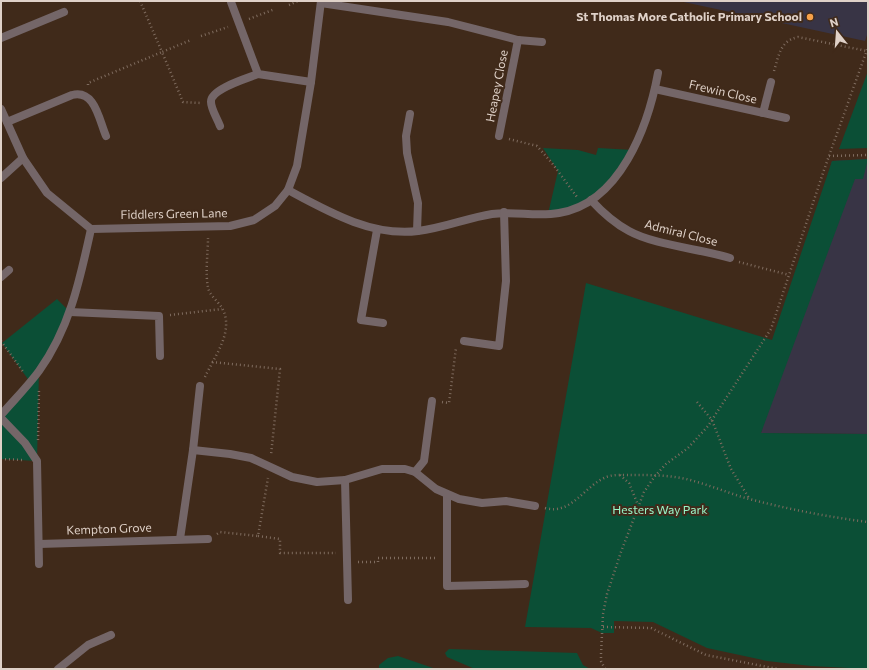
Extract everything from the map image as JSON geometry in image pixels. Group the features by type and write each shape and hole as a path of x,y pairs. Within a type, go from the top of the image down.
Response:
{"street":[{"path":"231,2 258,74"},
{"path":"321,2 448,22 518,40 542,42"},
{"name":"Fiddlers Green Lane","path":"91,229 230,226 254,220 275,206 288,190 297,166 311,82 321,2"},
{"path":"1,38 64,12"},
{"name":"Heapey Close","path":"499,136 518,40"},
{"path":"288,190 341,217 377,230 418,231 445,226 474,217 504,212 558,213 583,205 591,200 608,186 621,170 641,130 655,89 658,73"},
{"path":"220,126 211,103 215,92 258,74 311,82"},
{"path":"763,113 770,82"},
{"name":"Frewin Close","path":"655,89 786,118"},
{"path":"7,122 72,95 84,95 93,104 106,136"},
{"path":"1,109 23,158 47,193 91,229 79,283 70,312 39,370 1,415"},
{"path":"410,114 406,136 418,203 418,231"},
{"path":"1,178 23,158"},
{"name":"Admiral Close","path":"591,200 615,222 639,236 730,258"},
{"path":"464,341 499,346 506,281 504,212"},
{"path":"377,230 361,320 383,323"},
{"path":"1,277 9,270"},
{"path":"70,312 159,316 160,356"},
{"path":"180,539 193,450 200,386"},
{"path":"415,472 424,461 432,401"},
{"path":"1,418 25,443 37,461 39,564"},
{"path":"193,450 241,456 304,480 331,482 346,480 382,469 405,469 415,472 436,489 447,495 470,502 482,503 506,501 535,506"},
{"path":"346,480 348,600"},
{"path":"447,495 447,586 525,584"},
{"name":"Kempton Grove","path":"39,544 208,539"},
{"path":"58,669 88,645 111,635"}],"path":[{"path":"140,1 183,102 211,103"},
{"path":"289,4 298,1"},
{"path":"201,36 275,9"},
{"path":"770,82 782,46 792,38 805,37 866,51"},
{"path":"84,95 88,83 191,40"},
{"path":"605,669 601,661 607,594 621,552 647,485 666,464 688,448 712,420 771,329 829,156 868,47"},
{"path":"499,136 537,146 552,163 583,205"},
{"path":"829,156 868,155"},
{"path":"200,386 216,357 226,329 223,309 208,288 208,227"},
{"path":"730,258 741,263 789,275"},
{"path":"159,316 223,309"},
{"path":"1,341 30,382"},
{"path":"432,401 449,403 457,346 464,341"},
{"path":"212,362 280,369 270,466 258,536"},
{"path":"1,460 37,461 39,370"},
{"path":"697,402 712,420 731,469 749,499"},
{"path":"620,475 628,483 639,505"},
{"path":"535,506 551,510 562,509 571,504 582,493 605,478 620,475 655,476 685,478 749,499 868,522"},
{"path":"208,539 220,532 280,539 280,553 347,553"},
{"path":"347,562 378,562 378,558 447,558"},
{"path":"603,627 651,628 706,655 778,669"}],"shaded area":[{"name":"St Thomas More Catholic Primary School","path":"679,1 868,1 868,32 865,41"},
{"path":"868,159 868,434 761,433 832,161"}],"green space":[{"path":"868,71 868,148 839,149"},
{"path":"543,148 578,150 596,155 598,148 633,150 621,170 591,200 548,214 558,171"},
{"name":"Hesters Way Park","path":"868,159 863,179 855,179 761,433 868,434 868,669 811,666 767,661 707,648 653,622 614,621 614,633 602,633 591,628 525,627 586,283 772,340 832,161"},
{"path":"57,299 70,312 39,370 37,461 1,459 1,415 30,382 2,343"},
{"path":"449,649 577,653 583,665 590,669 475,669 447,657 445,653"},
{"path":"398,656 436,669 379,669 379,665 388,658"}],"place":[{"name":"St Thomas More Catholic Primary School","path":"810,17"}]}
